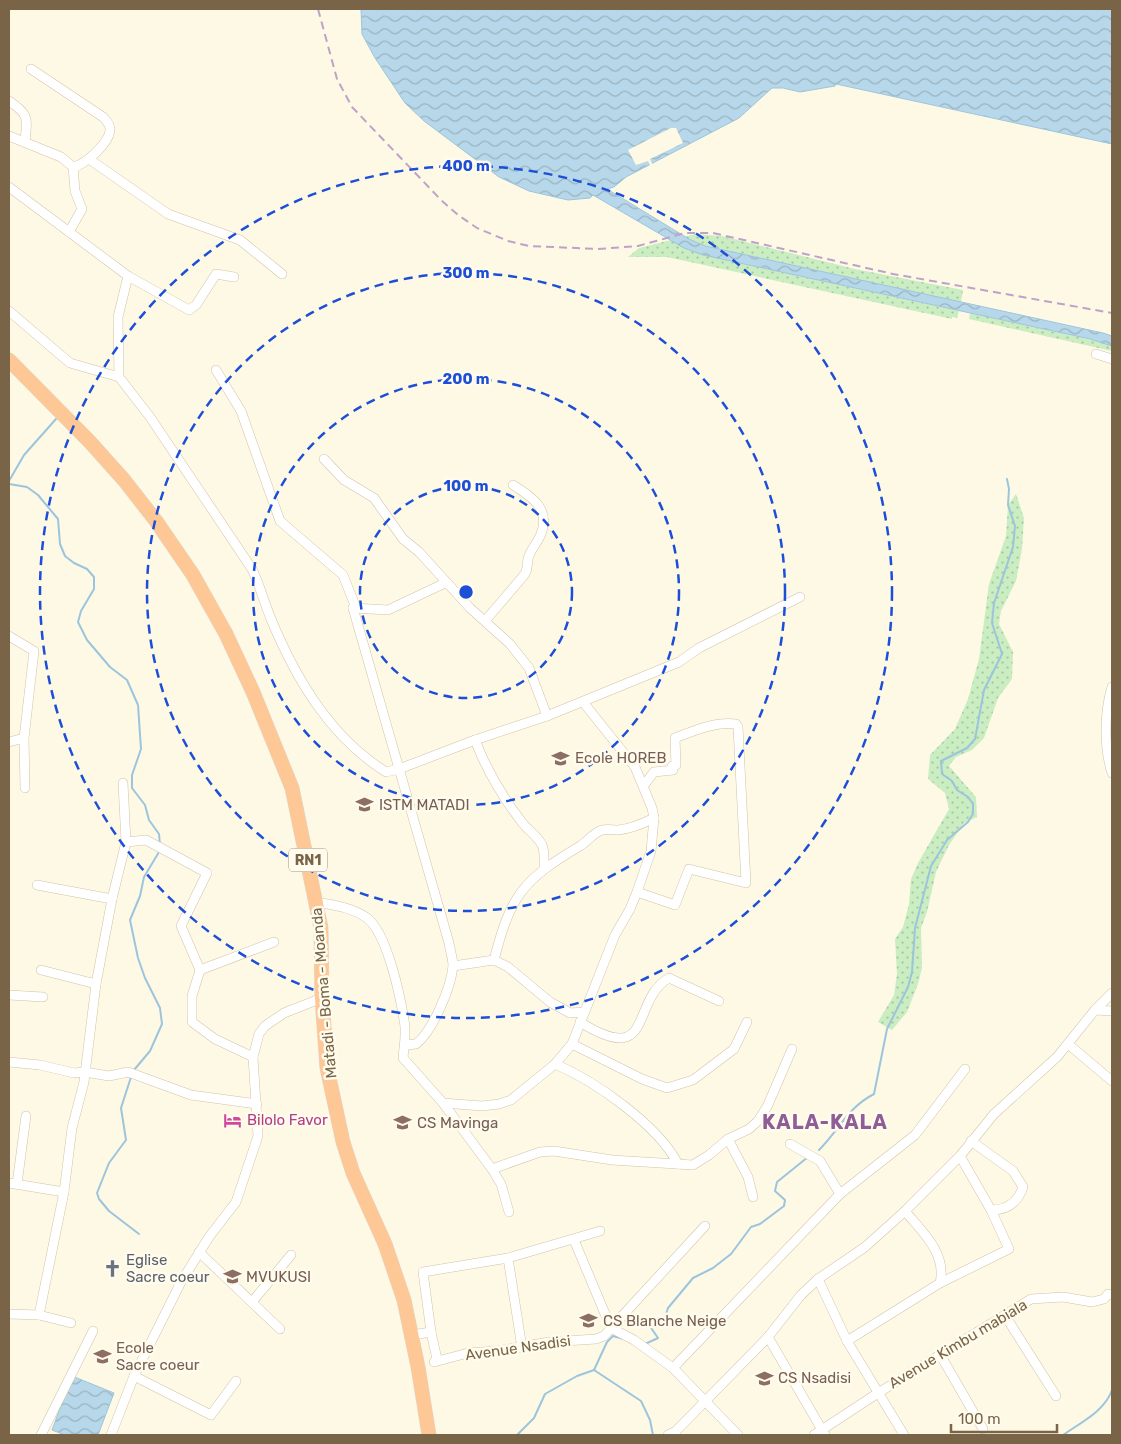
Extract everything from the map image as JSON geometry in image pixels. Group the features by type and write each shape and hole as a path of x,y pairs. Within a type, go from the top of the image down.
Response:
{"highway":[{"name":"Matadi - Boma - Moanda","path":"9,360 90,442 124,480 156,521 193,575 226,634 253,692 292,788 321,928 322,998 327,1068 343,1142 364,1200 385,1244 404,1300 418,1367 429,1435"}],"street":[{"path":"31,70 104,117 109,124 111,130 109,135 89,159 82,165 73,168"},
{"path":"9,101 27,116 25,142"},
{"path":"9,136 61,157 73,168 75,191 82,209 69,232"},
{"path":"89,159 168,214 240,240 282,274"},
{"path":"9,187 128,276 189,310 196,305 216,274 234,277"},
{"path":"119,377 118,317 128,276"},
{"path":"9,311 70,363 119,377 150,417 252,569 263,592 271,619 315,705 344,740 364,758 386,772 399,770 475,740 547,716 562,708 582,702 679,662 698,648 800,597"},
{"path":"1096,354 1112,359"},
{"path":"216,370 234,396 250,431 276,514 286,527 343,575 356,608 353,608"},
{"path":"324,459 344,480 374,498 396,532 419,552 470,608 486,620 510,644 529,668 547,716"},
{"path":"486,620 525,574 529,566 528,558 542,532 544,520 536,500 513,485"},
{"path":"353,608 388,610 445,582"},
{"path":"353,608 449,943 453,966 439,1011 430,1029 416,1044 406,1045"},
{"path":"9,636 34,651 24,738 25,788"},
{"path":"1112,687 1107,719 1108,761 1112,773"},
{"path":"443,1103 482,1106 511,1100 555,1064 572,1044 615,935 630,910 637,892 650,851 654,818 644,785 635,767 582,702"},
{"path":"637,892 675,905 689,869 746,883 738,727 736,724 727,724 692,730 675,738 676,766 672,766 673,770 654,772 644,785"},
{"path":"9,742 24,738"},
{"path":"475,740 485,765 505,800 522,824 541,842 544,868"},
{"path":"38,1315 64,1192 72,1128 84,1082 96,984 112,899 126,842 124,783"},
{"path":"494,960 507,914 526,885 544,868 582,845 594,834 603,830 631,828 654,818"},
{"path":"126,842 146,840 207,873 181,926 200,970 192,996 192,1022 215,1039 253,1057"},
{"path":"37,885 112,899"},
{"path":"316,902 360,913 368,918 377,929 390,961 402,1012 406,1045 403,1058 443,1103 492,1169 501,1184 509,1212"},
{"path":"200,970 274,942"},
{"path":"453,966 494,960 508,967 550,1002 570,1012 584,1012"},
{"path":"41,970 96,984"},
{"path":"580,1022 600,1034 619,1039 625,1037 641,1022 659,984 669,978 719,1001"},
{"path":"668,1435 705,1401 768,1337 789,1308 818,1279 865,1247 905,1211 960,1156 994,1114 1038,1076 1112,993"},
{"path":"9,995 43,997"},
{"path":"111,1435 134,1376 181,1282 199,1252 236,1202 258,1136 253,1057 259,1034 265,1026 284,1013 322,998"},
{"path":"1095,1010 1112,1011"},
{"path":"572,1044 642,1078 668,1088 693,1080 734,1049 747,1022"},
{"path":"1068,1044 1112,1081"},
{"path":"492,1169 532,1155 554,1151 612,1160 693,1165 728,1139 749,1129 758,1121 767,1107 792,1050"},
{"path":"9,1062 40,1064 74,1073 85,1072 109,1076 133,1073 191,1095 257,1104"},
{"path":"555,1064 600,1087 663,1142 678,1164"},
{"path":"673,1368 840,1194 915,1136 965,1069"},
{"path":"26,1116 13,1184 64,1192"},
{"path":"728,1139 748,1177 753,1197"},
{"path":"971,1141 1013,1171 1024,1187 1021,1194 1008,1207 1002,1210 991,1210"},
{"path":"790,1144 820,1161 840,1194"},
{"path":"847,1341 940,1283 1009,1249 991,1210 960,1156"},
{"path":"905,1211 936,1250 942,1268 940,1283"},
{"name":"Avenue Nsadisi","path":"418,1367 468,1354 522,1348 550,1342 596,1340 604,1336 705,1226"},
{"path":"434,1362 437,1358 431,1332 423,1272 508,1258 600,1232"},
{"path":"574,1240 611,1328 634,1340 673,1368 738,1435"},
{"path":"199,1252 280,1328"},
{"path":"252,1302 290,1255"},
{"path":"508,1258 522,1348"},
{"path":"818,1279 847,1341 904,1435"},
{"name":"Avenue Kimbu mabiala","path":"820,1434 878,1393 1036,1298 1063,1297 1092,1302 1104,1299 1108,1294 1112,1295"},
{"path":"9,1314 38,1315 72,1323"},
{"path":"1006,1317 1056,1396"},
{"path":"41,1435 93,1331"},
{"path":"412,1335 431,1332"},
{"path":"768,1337 820,1434"},
{"path":"941,1356 982,1429"},
{"path":"134,1376 211,1415 236,1381"}],"green space":[{"path":"695,234 722,236 855,269 963,290 961,302 705,246 689,239 703,255 959,311 957,318 952,317 952,319 667,257 628,257 639,248"},
{"path":"970,313 1101,342 1112,346 1112,351 969,319"},
{"path":"1016,494 1024,518 1022,549 1016,581 1001,611 999,624 1013,652 1012,679 998,698 984,738 972,750 956,757 949,766 976,797 977,817 964,823 949,845 936,872 927,912 921,928 922,968 918,984 907,1012 892,1030 878,1022 894,995 897,974 895,939 903,927 909,904 911,879 949,809 945,793 928,779 930,755 955,729 968,699 979,659 989,584 1006,536 1008,505"}],"water":[{"path":"361,9 1112,9 1112,144 836,84 835,86 800,92 783,88 772,88 739,118 626,177 614,187 607,189 689,239 705,246 1103,333 1112,336 1112,346 1090,339 703,255 684,248 593,195 590,198 568,200 529,191 499,177 424,121 405,103 375,58 362,34"},
{"path":"72,1376 114,1393 98,1435 65,1435 52,1430"}],"pier":[{"path":"671,128 676,128 683,143 650,159 653,166 651,167 648,161 636,165 628,150"}],"waterway":[{"path":"9,481 24,455 56,419"},
{"path":"819,1150 850,1112 874,1094 887,1029 908,987 912,972 915,928 931,866 947,840 968,822 973,814 973,804 968,797 957,790 952,781 942,774 941,761 967,748 975,739 984,690 1002,654 992,623 994,603 1013,547 1015,526 1008,505 1009,489 1007,479"},
{"path":"9,484 27,487 38,495 58,519 60,544 65,556 87,569 94,577 94,589 81,611 78,622 87,640 110,667 127,680 138,705 141,749 132,775 132,788 145,805 149,820 159,834 160,845"},
{"path":"134,1070 150,1051 162,1024 160,1008 145,978 138,958 130,920 140,896 144,877 159,852"},
{"path":"131,1077 121,1108 126,1140 109,1163 97,1193 99,1199 109,1211 139,1234"},
{"path":"645,1344 658,1338 649,1325 656,1319 667,1324 665,1317 668,1308 693,1278 713,1268 731,1254 751,1227 760,1224 784,1206 785,1200 775,1191 777,1182 808,1157"},
{"path":"594,1370 607,1342 613,1336 624,1339"},
{"path":"517,1435 534,1418 545,1394 577,1376 594,1370 641,1401 650,1420 653,1435"},
{"path":"1063,1435 1098,1410 1109,1397 1112,1390"}],"railway":[{"path":"318,9 337,79 352,107 441,200 458,215 477,228 508,241 529,246 598,249 638,246 685,233 713,233 893,274 1112,313"}],"place":[{"name":"Ecole HOREB","path":"561,758"},
{"name":"ISTM MATADI","path":"365,805"},
{"name":"Bilolo Favor","path":"233,1120"},
{"name":"CS Mavinga","path":"403,1123"},
{"name":"Eglise Sacre coeur","path":"112,1269"},
{"name":"MVUKUSI","path":"232,1277"},
{"name":"CS Blanche Neige","path":"589,1321"},
{"name":"Ecole Sacre coeur","path":"102,1357"},
{"name":"CS Nsadisi","path":"764,1378"}],"district":[{"name":"KALA-KALA","path":"825,1122"}]}
